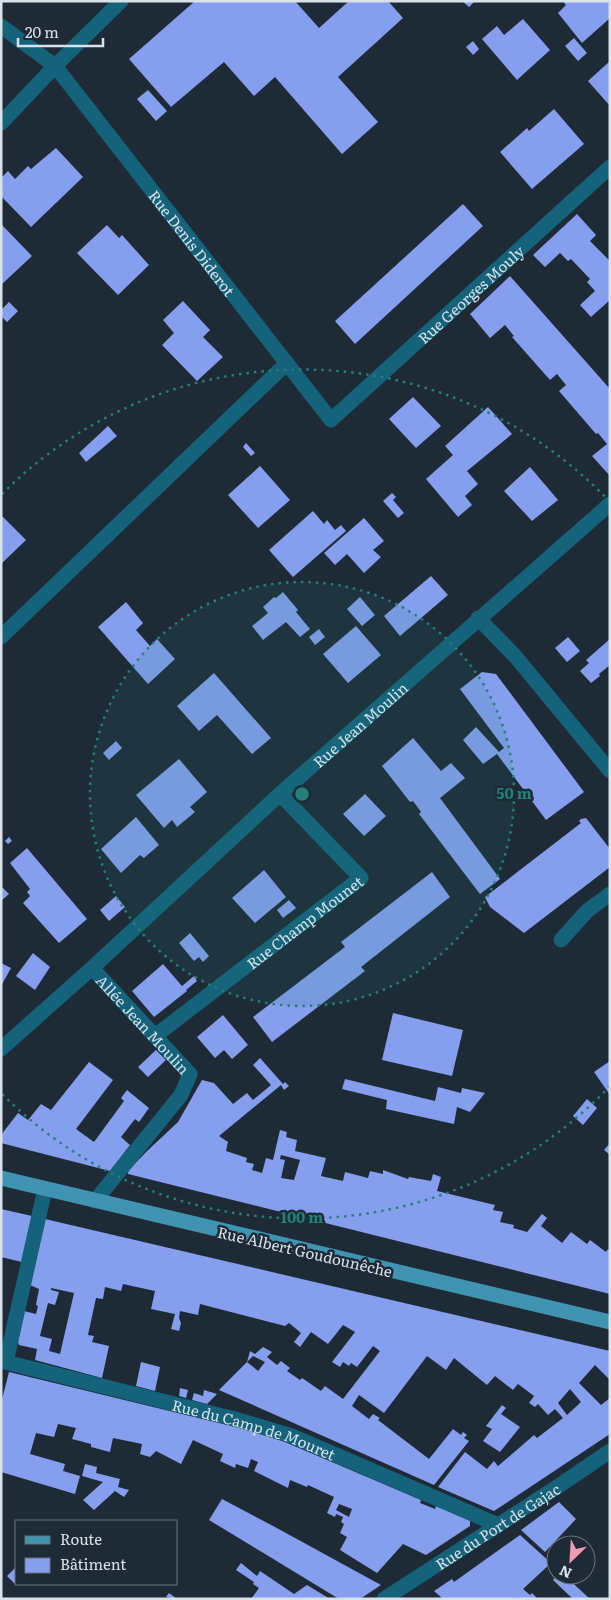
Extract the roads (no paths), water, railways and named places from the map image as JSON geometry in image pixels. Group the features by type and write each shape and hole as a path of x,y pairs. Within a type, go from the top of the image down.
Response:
{"main road":[{"name":"Rue Albert Goudounêche","path":"1,1178 610,1322"}],"street":[{"path":"1,123 55,66 122,1"},
{"name":"Rue Denis Diderot","path":"1,26 55,66 330,420"},
{"name":"Rue Georges Mouly","path":"330,420 610,167"},
{"path":"1,637 287,363"},
{"name":"Rue Jean Moulin","path":"1,1049 92,968 280,794 478,618 610,504"},
{"path":"478,618 515,656 610,771"},
{"name":"Rue Champ Mounet","path":"155,1036 361,878 280,794"},
{"path":"561,940 587,911 610,894"},
{"name":"Allée Jean Moulin","path":"92,968 190,1074 181,1095 96,1201"},
{"path":"4,1362 45,1189"},
{"name":"Rue du Camp de Mouret","path":"4,1362 292,1436 498,1525"},
{"name":"Rue du Port de Gajac","path":"384,1599 610,1451"}]}
